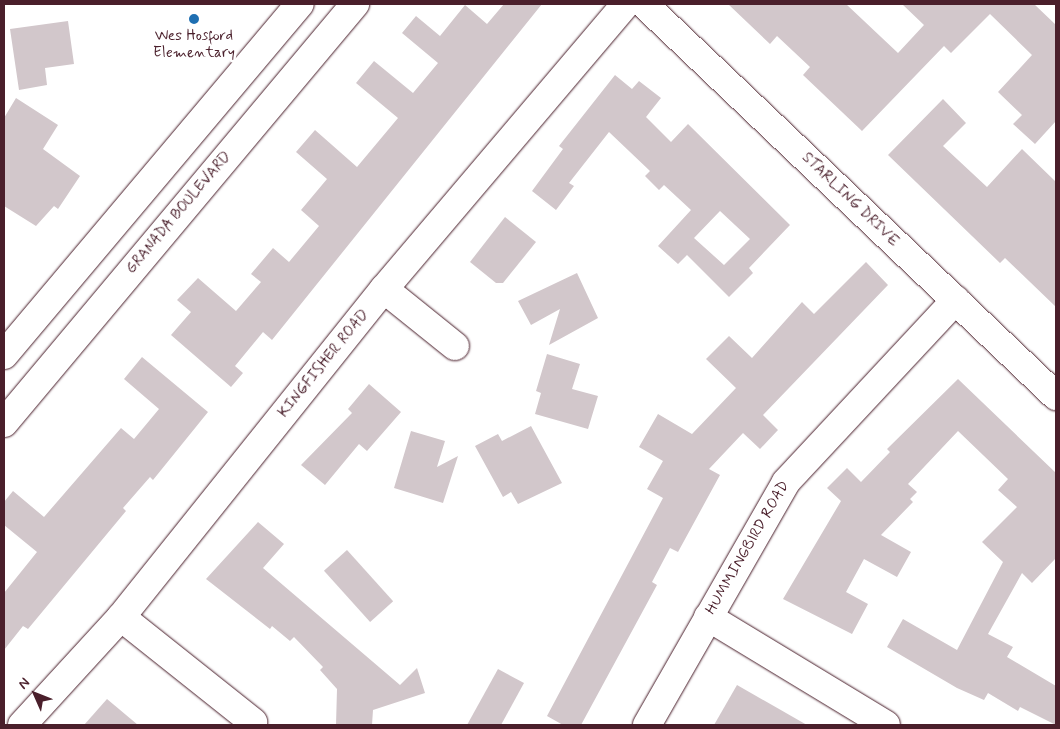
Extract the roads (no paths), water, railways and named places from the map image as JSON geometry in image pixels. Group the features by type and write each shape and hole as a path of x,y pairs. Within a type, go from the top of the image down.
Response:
{"street":[{"path":"4,355 300,4"},
{"name":"GRANADA BOULEVARD","path":"4,423 355,4"},
{"name":"KINGFISHER ROAD","path":"22,725 121,617 384,289 626,4"},
{"name":"STARLING DRIVE","path":"644,4 1056,396"},
{"path":"384,289 455,346"},
{"name":"HUMMINGBIRD ROAD","path":"646,725 786,482 956,300"},
{"path":"121,617 253,722"},
{"path":"708,617 886,725"}],"place":[{"name":"Wes Hosford Elementary","path":"194,19"}]}
